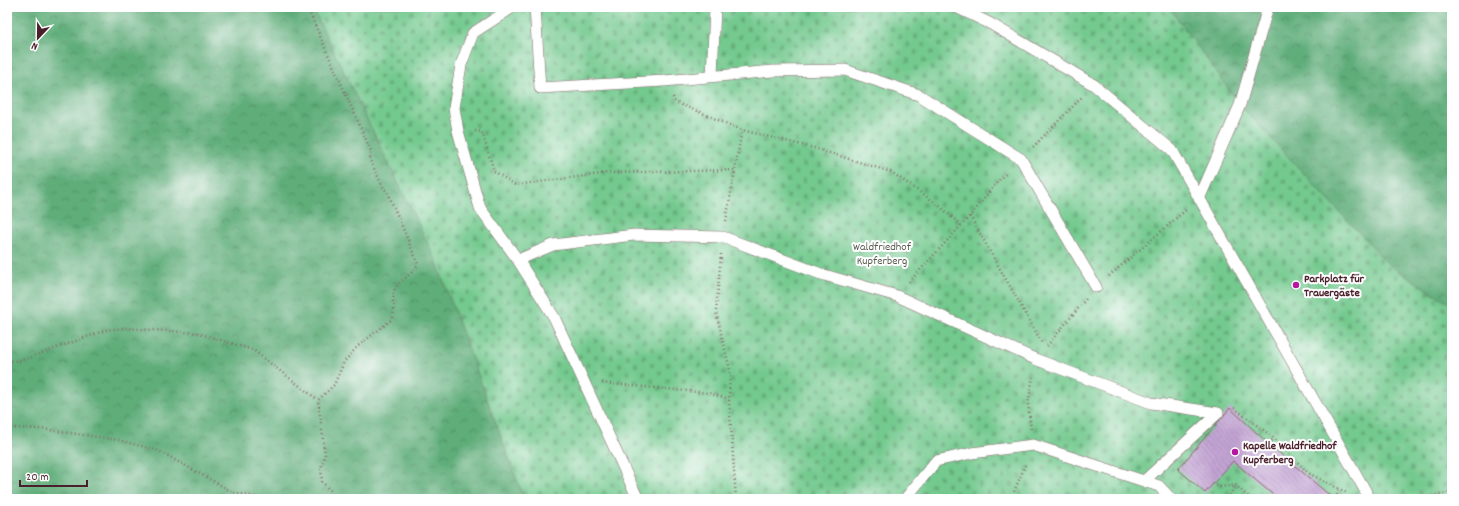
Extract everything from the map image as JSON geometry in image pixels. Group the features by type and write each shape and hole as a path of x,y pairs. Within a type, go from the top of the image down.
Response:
{"lane":[{"path":"513,7 473,34 461,65 454,108 458,131 480,208 518,260 554,317 638,499"},
{"path":"535,7 540,88 664,81 773,71 845,70 919,95 1021,159 1096,287"},
{"path":"712,76 715,7"},
{"path":"956,7 991,24 1094,85 1172,150 1370,499"},
{"path":"1199,199 1240,105 1268,7"},
{"path":"518,260 552,245 634,235 723,236 821,274 897,296 1035,359 1151,403 1218,413"},
{"path":"1144,481 1174,456 1218,413"},
{"path":"904,499 936,461 972,453 1033,445 1159,486 1171,499"}],"path":[{"path":"7,10 11,7"},
{"path":"307,7 371,151 370,160 384,189 387,191 418,264 415,271 398,284 395,290 394,316 392,320 358,346 344,362 334,385 318,400"},
{"path":"664,81 675,102 742,130 814,148 891,172 936,203 961,225"},
{"path":"1021,159 1094,85"},
{"path":"736,499 729,399 730,370 716,312 723,236 742,130"},
{"path":"458,131 482,132 494,171 515,185 608,173 735,170"},
{"path":"897,296 970,216 999,180"},
{"path":"970,216 1045,349 1096,287 1199,199"},
{"path":"7,362 26,359 106,330 124,328 198,333 253,350 318,400 325,455 321,468 322,482 331,491 333,499"},
{"path":"1010,499 1033,445 1028,404 1035,359"},
{"path":"584,381 709,393 729,399"},
{"path":"1218,413 1228,404 1274,438 1308,473 1352,496"},
{"path":"7,428 42,429 119,440 159,451 233,492 264,499"},
{"path":"1269,444 1274,438"},
{"path":"1213,483 1219,487 1235,485 1251,499"},
{"path":"1228,499 1235,485"},
{"path":"1336,499 1338,488"},
{"path":"1416,499 1452,492"}],"green space":[{"name":"Waldfriedhof Kupferberg","path":"7,7 1452,7 1452,499 7,499"},
{"name":"Waldfriedhof Kupferberg","path":"312,7 1169,7 1240,105 1389,265 1452,305 1452,499 524,499 435,258"}],"building":[{"name":"Kapelle Waldfriedhof Kupferberg","path":"1230,408 1269,444 1334,499 1278,499 1233,461 1205,493 1178,469"}],"place":[{"name":"Parkplatz für Trauergäste","path":"1296,285"},
{"name":"Kapelle Waldfriedhof Kupferberg","path":"1235,452"}]}
